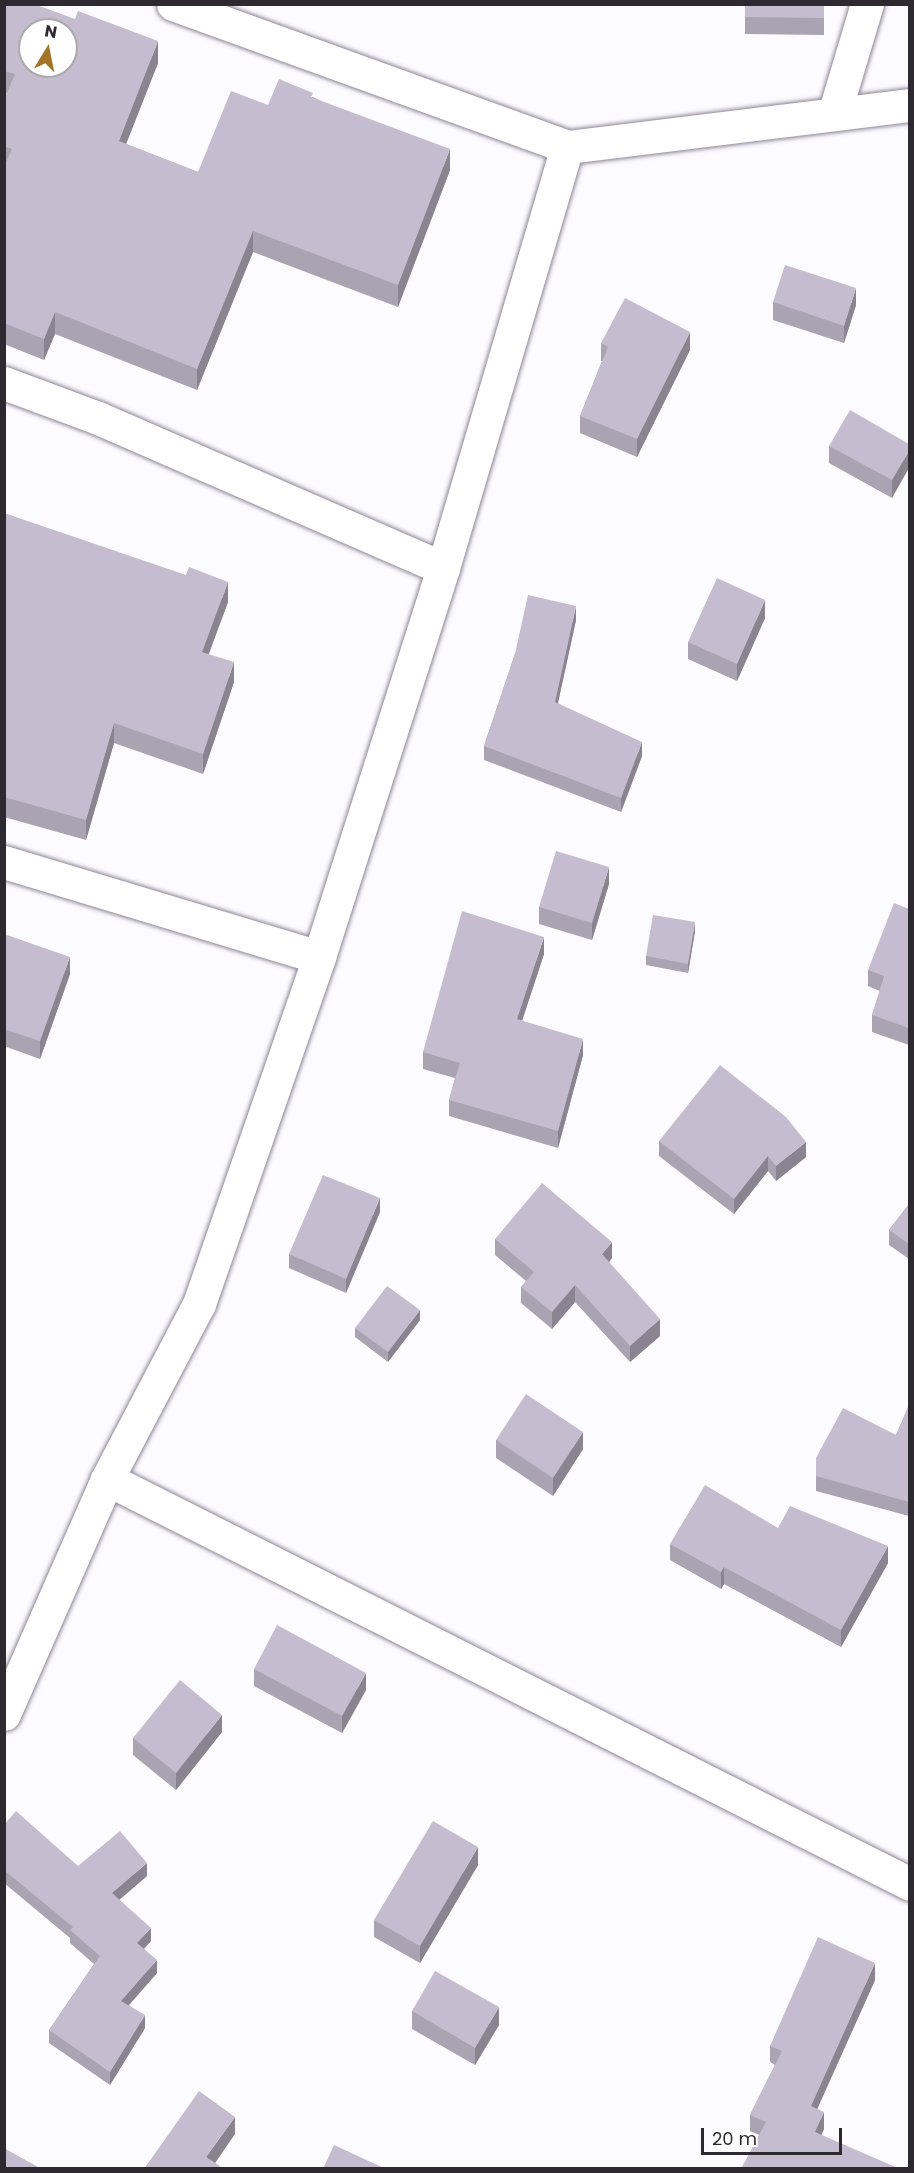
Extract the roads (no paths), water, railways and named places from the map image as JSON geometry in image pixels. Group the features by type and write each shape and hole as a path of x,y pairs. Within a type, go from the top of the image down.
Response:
{"street":[{"path":"173,4 567,147 909,105"},
{"path":"834,114 867,4"},
{"path":"4,1714 107,1479 199,1304 319,957 443,568 567,147"},
{"path":"4,383 98,418 443,568"},
{"path":"4,862 319,957"},
{"path":"107,1479 909,1884"}]}
